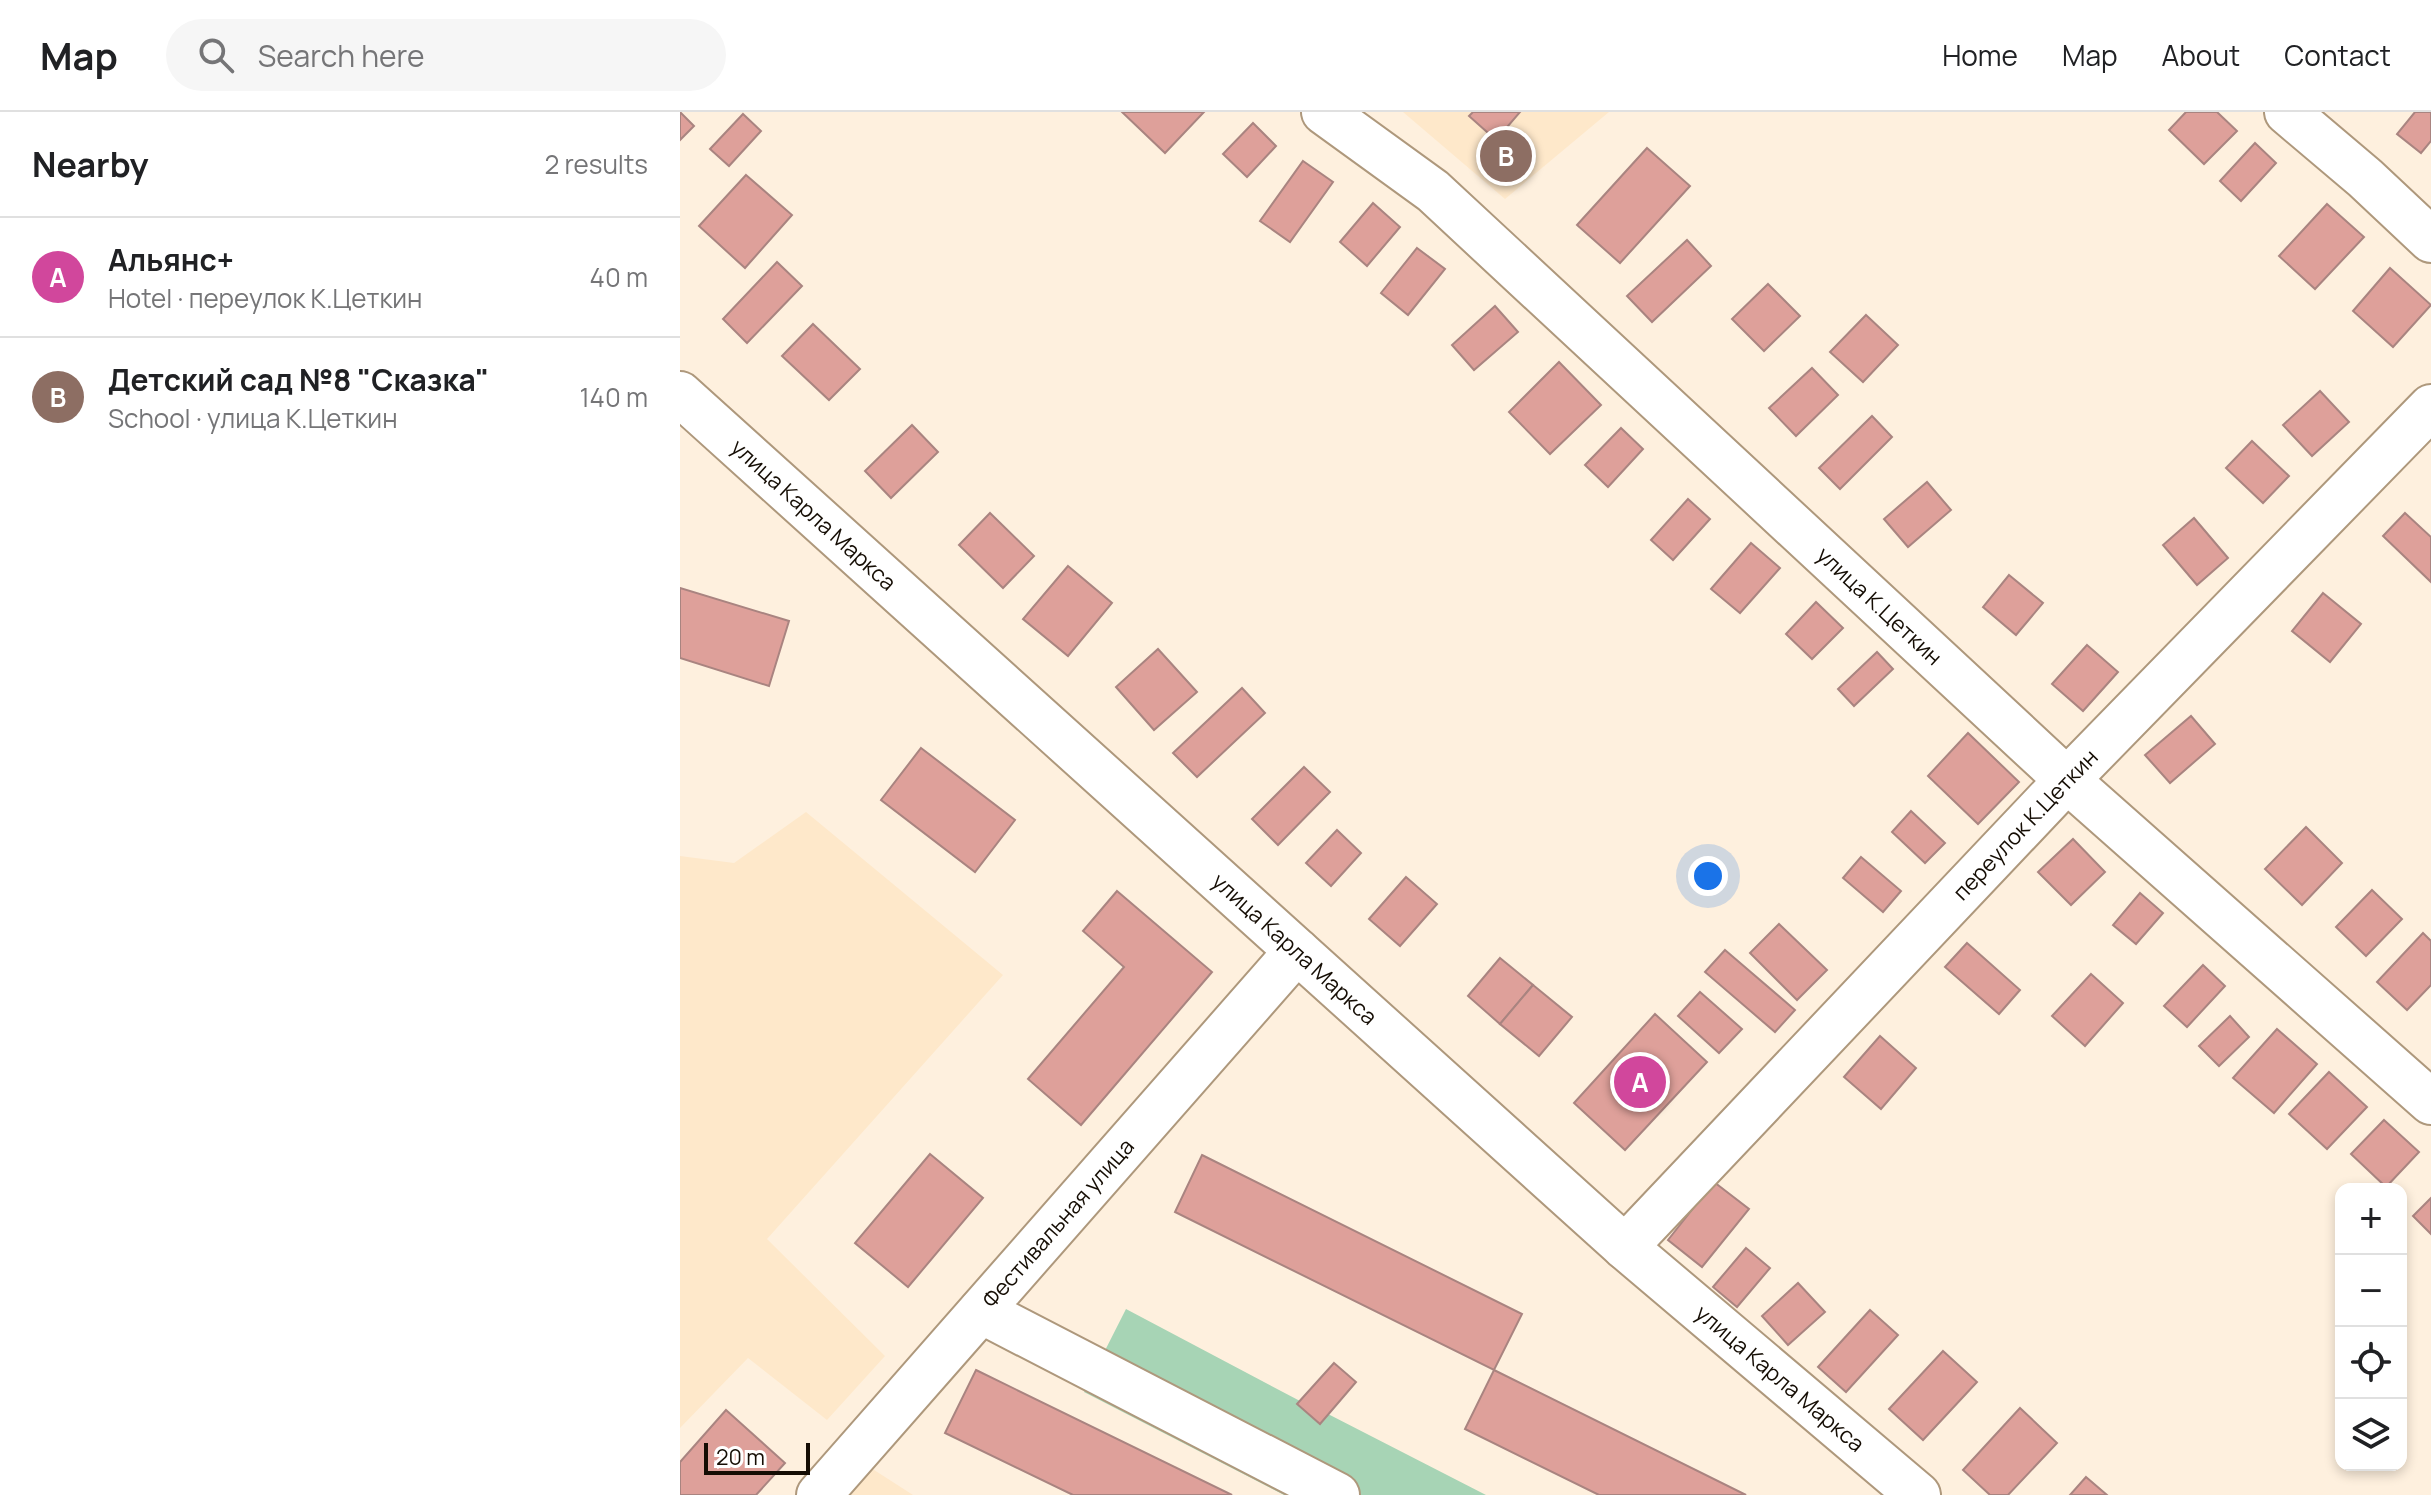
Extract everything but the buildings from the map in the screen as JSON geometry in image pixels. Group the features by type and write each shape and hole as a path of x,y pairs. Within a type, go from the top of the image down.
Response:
{"street":[{"name":"улица К.Цеткин","path":"1324,112 1433,191 2067,780 2431,1102"},
{"path":"2287,112 2365,178 2431,240"},
{"name":"улица Карла Маркса","path":"680,394 1625,1247 1918,1495"},
{"name":"переулок К.Цеткин","path":"1625,1247 2067,780 2431,407"},
{"name":"Фестивальная улица","path":"819,1495 1297,951"},
{"path":"981,1311 1337,1495"}],"shaded area":[{"path":"1403,112 1609,112 1505,199"},
{"path":"806,812 1003,975 767,1239 885,1356 827,1420 748,1358 680,1428 680,856 734,863"},
{"path":"871,1468 913,1495 849,1495"}],"green space":[{"path":"1126,1309 1300,1401 1298,1405 1319,1424 1328,1414 1486,1495 1284,1495 1084,1392"}],"place":[{"name":"Детский сад №8 \"Сказка\"","path":"1506,156"},
{"name":"Альянс+","path":"1640,1082"}]}
